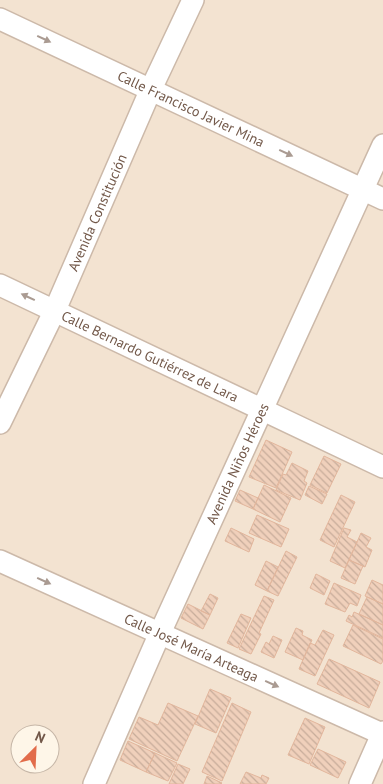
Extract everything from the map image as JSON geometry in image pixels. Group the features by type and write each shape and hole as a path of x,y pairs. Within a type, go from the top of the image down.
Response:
{"street":[{"name":"Avenida Constitución","path":"0,423 55,310 151,89 192,0"},
{"name":"Calle Francisco Javier Mina","path":"0,19 383,198"},
{"name":"Avenida Niños Héroes","path":"94,784 261,409 383,144"},
{"name":"Calle Bernardo Gutiérrez de Lara","path":"0,285 383,467"},
{"name":"Calle José María Arteaga","path":"0,561 383,733"},
{"path":"360,784 383,733"}],"shaded area":[{"path":"0,0 383,0 383,784 0,784"}],"building":[{"path":"266,440 292,452 276,488 249,477"},
{"path":"324,456 341,464 327,493 310,485"},
{"path":"292,463 308,471 304,481 307,483 300,500 276,490 283,474 286,475"},
{"path":"264,485 291,498 280,522 253,509"},
{"path":"309,486 327,494 322,504 305,495"},
{"path":"240,490 258,498 253,509 235,501"},
{"path":"341,495 355,502 334,547 320,540"},
{"path":"257,515 289,529 281,547 249,533"},
{"path":"231,528 254,539 249,552 225,541"},
{"path":"344,528 351,530 347,537 357,542 345,568 330,561"},
{"path":"361,533 371,538 366,547 372,550 365,567 349,560"},
{"path":"286,551 297,557 278,596 267,591"},
{"path":"349,560 363,566 355,584 341,578"},
{"path":"266,561 278,567 267,591 255,585"},
{"path":"316,574 330,581 324,595 310,588"},
{"path":"372,580 383,585 383,604 365,596"},
{"path":"334,583 361,595 357,606 350,603 345,612 325,604"},
{"path":"210,594 218,598 210,615 201,611"},
{"path":"264,596 274,600 251,654 239,649"},
{"path":"367,597 383,604 383,625 359,614"},
{"path":"188,604 210,615 203,629 181,618"},
{"path":"354,612 383,625 383,638 346,621 349,615 352,617"},
{"path":"241,614 251,618 238,648 227,643"},
{"path":"353,625 383,639 383,661 381,664 343,646"},
{"path":"296,628 303,631 302,635 312,640 303,660 285,652"},
{"path":"323,630 334,635 315,676 299,669 310,643 315,645"},
{"path":"273,636 282,640 274,658 261,652 266,642 269,644"},
{"path":"329,659 380,682 369,708 317,684"},
{"path":"210,689 231,698 216,733 195,724"},
{"path":"168,703 198,716 177,761 129,739 139,717 158,725"},
{"path":"232,703 251,712 222,781 202,772"},
{"path":"305,718 325,727 309,764 288,755"},
{"path":"128,741 155,753 146,772 120,760"},
{"path":"318,749 346,762 338,778 310,765"},
{"path":"155,753 177,763 168,781 146,772"},
{"path":"178,764 190,769 183,784 169,784"},
{"path":"246,772 261,778 262,775 269,778 266,784 240,784"},
{"path":"207,776 222,783 204,784"}]}
